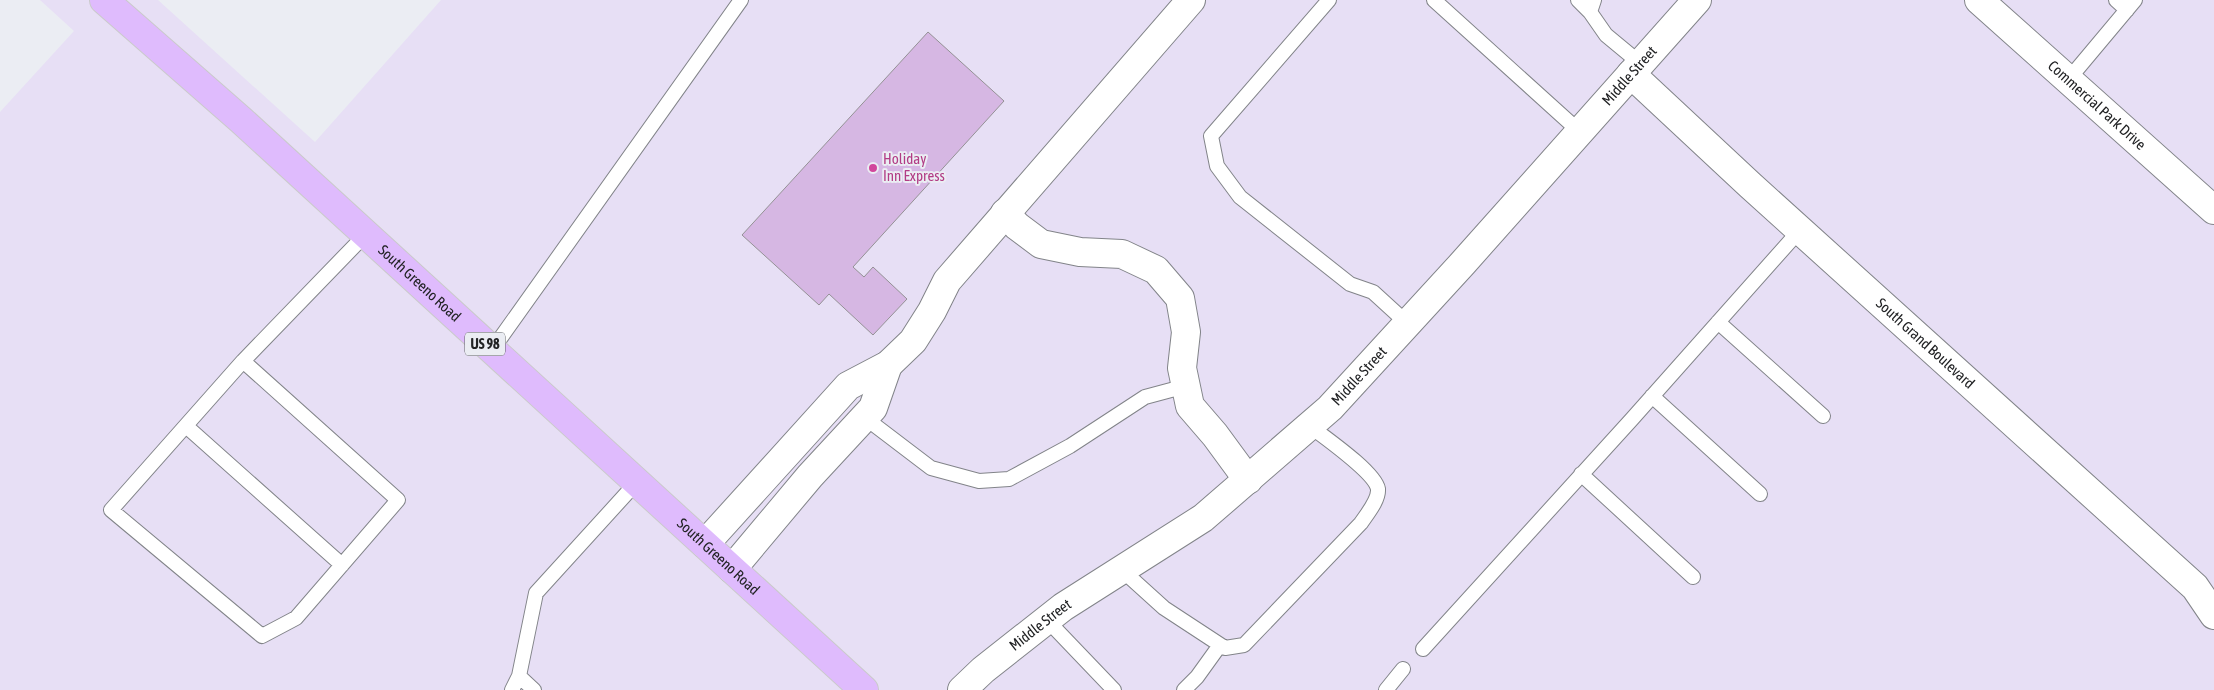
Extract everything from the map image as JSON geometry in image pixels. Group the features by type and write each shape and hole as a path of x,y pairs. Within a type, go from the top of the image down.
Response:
{"main road":[{"name":"South Greeno Road","path":"104,0 241,120 864,690"}],"street":[{"path":"705,544 848,386 888,365 914,341 932,312 947,281 1191,0"},
{"name":"Middle Street","path":"962,690 983,670 1063,607 1203,518 1330,408 1408,324 1698,0"},
{"name":"Commercial Park Drive","path":"1979,0 2214,210"},
{"name":"South Grand Boulevard","path":"1636,69 1800,230 2196,587 2214,615"},
{"path":"1005,213 1017,226 1041,244 1080,252 1122,254 1156,270 1180,298 1186,332 1182,368 1190,406 1215,435 1248,480"},
{"path":"732,569 810,476 873,408 888,365"}],"lane":[{"path":"492,350 740,0"},
{"path":"1329,0 1211,136 1217,166 1240,197 1350,284 1373,292 1408,324"},
{"path":"1434,0 1580,132"},
{"path":"1578,0 1592,6 1606,35 1636,69"},
{"path":"2068,80 2131,5 2116,0"},
{"path":"1423,649 1800,230"},
{"path":"243,360 398,500 296,618 262,636 111,510 243,360 366,234"},
{"path":"1718,322 1823,416"},
{"path":"864,417 931,468 979,481 1009,479 1070,446 1145,397 1186,386"},
{"path":"1652,396 1760,494"},
{"path":"186,426 342,565"},
{"path":"1122,570 1164,608 1220,645 1225,648 1244,645 1361,523 1376,500 1378,488 1369,473 1310,426"},
{"path":"1581,474 1693,577"},
{"path":"512,690 519,676 536,593 637,482"},
{"path":"1047,620 1114,690"},
{"path":"1184,690 1197,677 1220,645"},
{"path":"1386,690 1403,669"},
{"path":"519,676 534,690"}],"shaded area":[{"path":"40,0 158,0 315,142 441,0 2214,0 2214,690 0,690 0,112 74,31"}],"building":[{"name":"Holiday Inn Express","path":"928,32 1004,101 853,267 864,277 873,267 907,299 873,335 829,294 819,305 742,235"}],"place":[{"name":"Holiday Inn Express","path":"873,168"}]}
